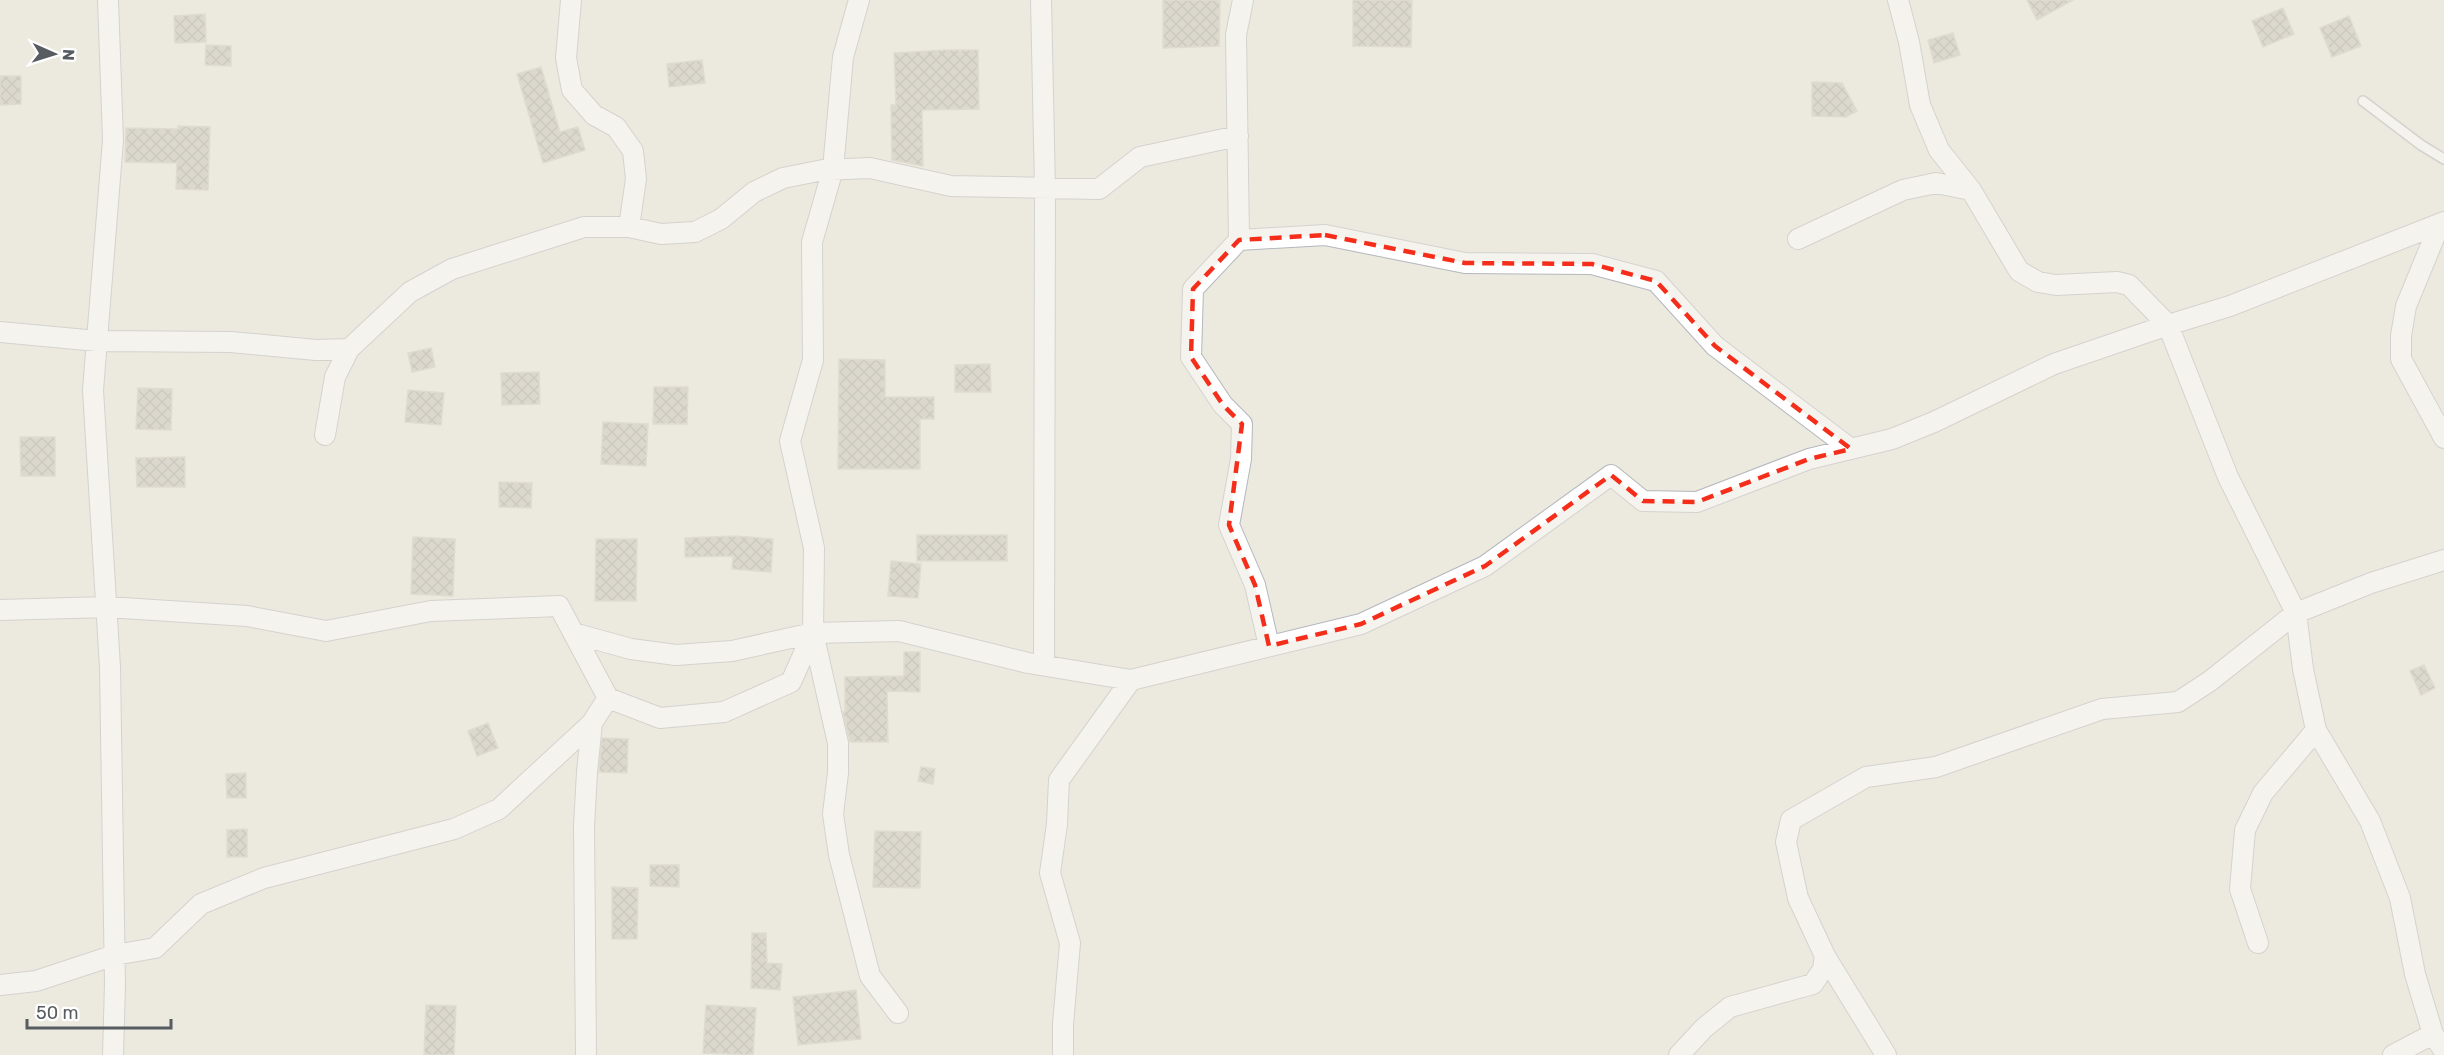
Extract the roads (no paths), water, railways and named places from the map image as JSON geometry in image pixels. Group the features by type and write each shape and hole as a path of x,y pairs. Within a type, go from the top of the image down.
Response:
{"street":[{"path":"108,0 113,140 93,390 110,667 115,956 113,1055"},
{"path":"571,0 566,58 572,90 594,115 616,127 633,152 636,179 629,227"},
{"path":"859,0 843,57 833,169 812,242 813,360 790,441 814,548 813,633 838,742 838,773 833,814 839,855 870,975 898,1013"},
{"path":"1041,0 1045,188 1044,665"},
{"path":"1239,240 1236,35 1243,0"},
{"path":"1898,0 1910,42 1920,105 1939,150 1971,190 2019,271 2038,282 2056,285 2117,282 2129,285 2168,325 2228,477 2296,613 2303,669 2316,730 2370,821 2400,898 2415,974 2433,1034 2444,1051"},
{"path":"325,435 334,377 349,349 410,292 452,269 584,227 629,227 662,234 695,232 721,219 754,192 783,178 833,169 870,168 951,186 1099,189 1140,157 1238,136"},
{"path":"1798,239 1903,190 1936,183 1971,190"},
{"path":"573,633 631,649 676,655 732,651 813,633 899,631 1044,665 1131,680 1361,624 1485,566 1611,475 1643,501 1697,502 1809,459 1893,439 1934,422 2054,364 2229,306 2442,224"},
{"path":"2442,224 2406,306 2401,336 2401,359 2444,438"},
{"path":"1269,646 1255,585 1229,525 1241,459 1242,424 1223,405 1191,357 1193,289 1239,240 1325,235 1465,263 1592,264 1656,281 1715,346 1851,448"},
{"path":"0,332 97,341 231,342 316,350 349,349"},
{"path":"1886,1055 1825,957 1798,898 1786,842 1791,820 1866,777 1936,766 2102,709 2178,702 2210,681 2296,613 2371,583 2444,560"},
{"path":"0,610 107,607 247,616 326,631 431,611 559,606 608,698 660,718 724,712 790,682 813,633"},
{"path":"1063,1055 1063,1024 1070,943 1050,873 1057,824 1059,780 1131,680"},
{"path":"0,985 36,981 115,956 155,948 201,904 264,878 454,829 499,809 592,723 608,698"},
{"path":"586,1055 584,826 592,723"},
{"path":"2258,943 2240,889 2245,830 2263,793 2316,730"},
{"path":"1679,1055 1704,1028 1730,1007 1813,984 1823,969 1825,957"},
{"path":"2393,1055 2433,1034"}],"lane":[{"path":"2363,101 2421,145 2444,159"}]}
